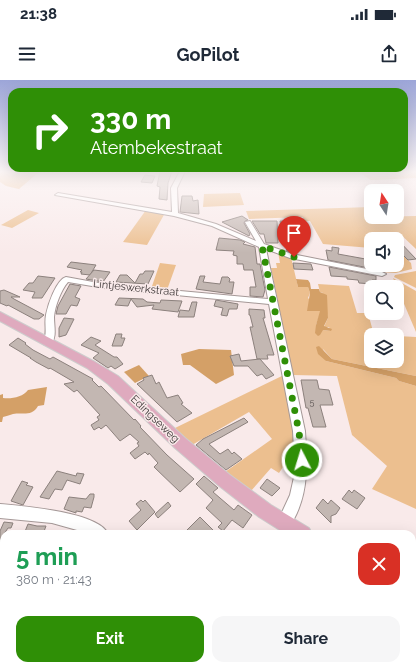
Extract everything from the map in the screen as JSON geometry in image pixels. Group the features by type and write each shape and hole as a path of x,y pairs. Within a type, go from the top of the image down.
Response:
{"main road":[{"name":"Edingseweg","path":"0,316 91,365 113,380 197,458 248,499 296,530"}],"street":[{"path":"80,199 175,214 214,225 262,246 290,256 382,274"},
{"path":"174,199 175,214"},
{"path":"248,222 262,246 299,432 302,460 300,484 294,504 284,523"},
{"name":"Lintjeswerkstraat","path":"48,343 51,336 51,312 62,282 66,279 104,286 274,302"},
{"path":"0,511 38,514 71,520 92,530"}],"shaded area":[{"path":"204,199 242,199 244,205 203,207"},
{"path":"364,207 364,224 404,224 404,216 416,216 416,249 404,238 404,232 364,232 364,247 323,244 310,221 304,221 303,217 249,219 246,211"},
{"path":"28,210 39,213 12,228 1,225"},
{"path":"146,210 165,213 147,245 123,242"},
{"path":"278,252 291,257 298,287 308,287 310,293 308,298 321,311 316,325 323,330 331,331 329,327 324,327 328,318 323,293 320,292 318,284 349,286 357,313 364,313 364,320 370,320 372,328 364,328 364,365 332,359 323,349 326,361 396,378 399,381 416,386 416,509 372,489 387,466 352,435 337,376 293,375 271,268 277,268 276,263 280,263"},
{"path":"404,256 411,263 412,269 404,271"},
{"path":"160,263 176,265 167,290 151,289"},
{"path":"416,271 416,288 404,282 404,280 394,277 395,275"},
{"path":"296,279 308,280 311,289 319,289 320,292 327,295 328,318 324,326 332,329 331,331 323,330 318,336 315,333 320,311 307,311 310,293 308,287 298,287"},
{"path":"404,284 416,291 416,332 404,304"},
{"path":"404,336 416,337 416,376 376,368 404,368"},
{"path":"319,346 332,359 364,365 364,368 376,368 416,376 416,386 399,381 396,378 326,361 318,354 316,347"},
{"path":"199,349 231,350 234,375 216,384 190,365 183,365 181,354"},
{"path":"139,365 149,376 135,383 124,372"},
{"path":"286,374 297,437 297,478 283,467 279,473 271,468 251,491 225,472 272,439 249,412 192,445 175,428"},
{"path":"47,387 44,405 38,406 33,412 30,413 13,414 3,417 2,422 0,422 0,395 3,394 3,398 14,398 20,396 28,390"}],"building":[{"path":"182,199 193,199 193,201 198,200 199,214 180,212"},
{"path":"242,216 248,220 244,223 250,234 249,236 222,222"},
{"path":"252,221 277,221 278,243 266,243 264,234 260,234"},
{"path":"280,221 291,221 293,231 289,232 290,241 292,242 295,250 292,250 292,252 287,251"},
{"path":"219,238 240,240 245,242 243,244 255,247 257,264 260,264 265,290 263,297 250,296 250,287 256,287 253,270 244,270 243,264 237,264 237,256 233,255 234,251 216,250"},
{"path":"404,246 416,259 408,260 404,256"},
{"path":"332,247 339,248 338,254 364,259 364,267 328,260 326,250 332,251"},
{"path":"71,262 96,265 90,275 81,274 82,272 80,272 82,270 67,267"},
{"path":"293,263 311,264 313,270 294,269"},
{"path":"329,267 376,276 376,280 364,280 364,283 359,283 358,280 347,279 347,277 331,276"},
{"path":"94,270 110,272 103,282 86,279"},
{"path":"145,271 154,271 148,284 116,282 120,275 127,275 135,283 140,274 143,274"},
{"path":"38,276 55,278 42,298 32,298 35,292 23,290 29,283 33,283"},
{"path":"200,276 205,276 203,282 220,284 222,277 228,277 230,279 229,282 234,282 232,294 196,289"},
{"path":"70,284 81,286 75,297 80,299 77,306 71,305 66,314 56,314 58,306"},
{"path":"4,290 20,297 11,297 44,315 39,319 34,319 8,305 7,306 0,303 0,291"},
{"path":"119,298 143,299 147,302 160,303 161,300 182,301 178,312 152,309 154,305 137,307 131,299 128,306 115,305"},
{"path":"216,300 238,304 237,309 229,309 227,316 221,315 223,308 214,306"},
{"path":"192,302 197,302 194,317 178,317 180,310 189,311"},
{"path":"249,309 264,310 265,318 263,318 274,355 267,355 268,359 257,359 250,327 253,327 249,315"},
{"path":"64,318 74,319 66,335 59,337 59,328"},
{"path":"116,334 122,334 121,338 125,338 122,346 112,346"},
{"path":"91,337 101,341 95,345 114,357 117,357 123,364 115,369 111,366 108,368 93,358 99,353 81,345"},
{"path":"18,338 33,350 50,359 53,357 93,379 92,380 99,387 101,386 134,420 135,419 141,426 140,427 167,455 194,479 180,492 154,467 158,463 149,453 148,455 145,452 135,459 130,453 139,446 137,443 139,442 130,434 120,441 106,425 101,429 99,427 94,430 91,425 99,420 97,417 100,415 77,390 74,392 64,384 74,382 50,368 49,369 36,362 9,345"},
{"path":"239,354 241,361 260,359 274,375 266,379 262,374 257,376 248,366 234,366 230,356"},
{"path":"152,375 156,384 159,382 167,398 178,395 183,403 181,404 192,413 177,422 137,384 144,380 143,378"},
{"path":"301,380 317,380 319,389 329,390 333,405 320,405 326,427 313,427 308,408 306,408"},
{"path":"244,418 248,422 209,444 220,454 228,449 232,454 234,452 242,459 226,470 196,445 203,439"},
{"path":"57,471 76,476 77,473 84,474 80,484 67,480 62,490 55,489 49,499 40,497"},
{"path":"204,476 218,488 213,492 234,510 238,505 252,515 243,528 232,520 224,530 218,527 222,523 206,508 213,500 196,484"},
{"path":"267,479 280,488 272,496 260,488"},
{"path":"22,481 28,483 26,485 33,487 23,505 11,501"},
{"path":"349,490 352,493 354,490 365,498 357,509 342,499"},
{"path":"90,494 94,494 91,508 84,507 82,512 76,511 76,513 64,509 69,497 86,499"},
{"path":"323,499 328,504 331,500 340,508 336,514 331,516 331,523 316,508"},
{"path":"141,500 143,502 145,500 155,512 137,530 129,521 141,510 136,504"},
{"path":"168,502 171,506 158,518 155,514"},
{"path":"200,517 213,530 187,530"},
{"path":"4,522 13,523 11,528 0,530"},
{"path":"28,524 46,526 44,530 26,530"}],"route":[{"path":"294,257 262,246 265,265 268,270 299,432 302,460"}]}
